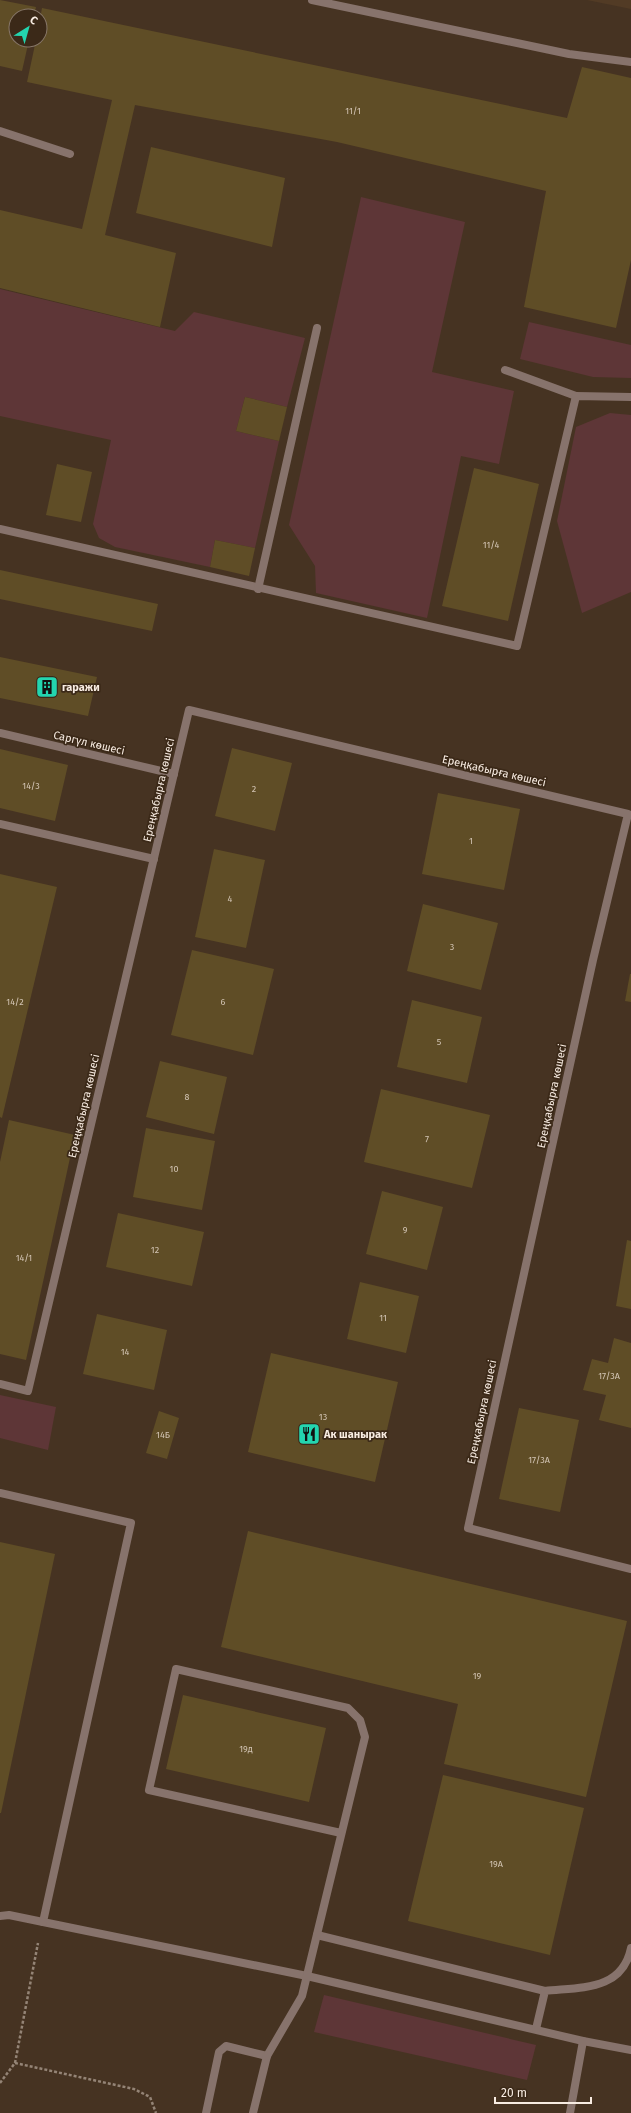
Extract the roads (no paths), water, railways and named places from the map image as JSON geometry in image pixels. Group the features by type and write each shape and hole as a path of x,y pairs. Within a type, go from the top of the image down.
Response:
{"street":[{"path":"312,0 569,54 631,62"},
{"path":"0,131 70,154"},
{"path":"258,589 318,328"},
{"path":"505,370 576,396 631,396"},
{"path":"0,529 258,589 517,646 576,396"},
{"name":"Ереңқабырға көшесі","path":"0,1384 28,1391 189,710 628,814 591,968 468,1528 631,1569"},
{"name":"Саргүл көшесі","path":"0,733 174,774"},
{"path":"0,824 154,859"},
{"path":"0,1493 131,1523 43,1922"},
{"path":"253,2113 267,2056 302,1996 365,1737 360,1720 348,1708 176,1669 149,1790 341,1833"},
{"path":"0,1916 9,1916 43,1922 307,1976 583,2041 631,2050"},
{"path":"316,1935 545,1991 595,1985 613,1978 628,1962 631,1948"},
{"path":"536,2029 545,1991"},
{"path":"570,2113 583,2041"},
{"path":"206,2113 219,2052 222,2048 226,2046 267,2056"}],"place":[{"name":"гаражи","path":"47,687"},
{"name":"Ак шанырак","path":"309,1434"}]}
